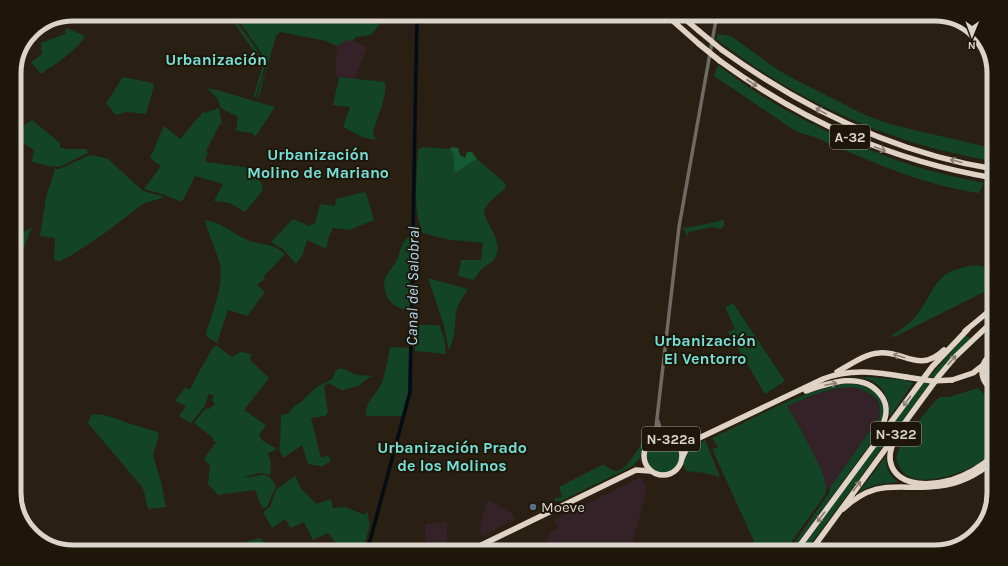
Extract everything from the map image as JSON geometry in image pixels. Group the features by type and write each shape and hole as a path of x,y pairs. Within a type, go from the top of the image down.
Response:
{"highway":[{"name":"A-32","path":"673,21 720,61 774,98 810,118 860,141 897,155 930,165 987,177"},
{"name":"A-32","path":"687,21 722,50 752,71 784,91 828,115 893,143 926,153 987,167"},
{"name":"N-322","path":"800,545 923,379 968,329 987,313"},
{"name":"N-322","path":"815,545 908,417 955,357 987,326"},
{"path":"822,380 863,358 878,353 889,353 917,360 933,358 940,354 968,329"},
{"path":"952,380 973,373 982,366 987,358"},
{"path":"982,366 982,376 987,385"},
{"path":"822,380 839,373 859,372 888,374 932,381 982,376"},
{"name":"N-322a","path":"636,470 642,461 645,448 651,441 662,437 685,442 697,439 822,380"},
{"path":"781,400 829,384 850,381 866,383 878,391 886,404 885,423 875,445"},
{"path":"908,417 894,442 890,454 890,460 894,470 904,480 924,483 952,480 974,469 987,459"},
{"name":"N-322a","path":"671,439 680,447 681,460"},
{"name":"N-322a","path":"482,545 636,470 650,471 667,475 674,471 686,450 697,439"},
{"name":"N-322a","path":"644,453 645,464 650,471"},
{"path":"826,530 852,502 863,494 873,490 883,487 930,487 953,483 974,475 987,466"}],"street":[{"path":"651,441 654,434 657,417 679,227 716,21"},
{"path":"657,417 660,428 671,439"}],"shaded area":[{"path":"347,39 367,47 355,78 335,77 337,46"},
{"path":"846,387 864,390 872,395 878,402 880,417 830,487 826,490 825,482 799,426 787,406 817,394"},
{"path":"641,477 647,489 632,545 547,545 549,533 558,528 554,520"},
{"path":"488,499 511,513 516,519 481,537 480,525"},
{"path":"447,522 447,545 426,545 425,524"}],"green space":[{"path":"233,21 236,21 252,42 263,62 264,70 262,78 256,96 253,98 263,65"},
{"path":"239,21 383,21 371,35 356,37 352,41 347,40 337,46 326,41 280,32 276,36 258,100 258,92 266,66 265,61"},
{"path":"66,28 85,36 77,47 59,62 41,74 31,62 42,54 41,43 65,34"},
{"path":"718,34 731,36 778,70 865,115 890,124 984,146 987,148 987,160 956,154 919,144 848,118 813,101 780,82 747,62 716,39"},
{"path":"718,65 741,82 791,113 845,140 927,170 984,183 979,193 936,184 915,178 812,136 803,134 794,130 714,76"},
{"path":"123,77 152,83 154,86 146,114 127,112 116,115 106,103"},
{"path":"339,77 385,82 383,102 373,134 376,140 364,138 343,127 350,107 333,105"},
{"path":"207,88 275,107 255,137 252,133 236,131 238,117 221,108 217,98"},
{"path":"219,108 222,124 220,124 206,151 208,153 205,160 207,162 251,168 256,171 263,190 245,212 230,203 214,201 223,184 195,176 182,202 144,189 161,166 150,158 164,126 180,139 203,112 205,113"},
{"path":"32,120 60,143 60,147 66,149 87,149 88,153 59,167 32,162 34,150 21,140 21,127"},
{"path":"422,147 450,149 453,156 454,171 457,172 477,159 505,183 506,186 487,206 484,213 495,237 498,251 494,260 479,272 474,280 458,276 461,260 481,260 483,243 445,239 423,233 417,214 416,203 418,150"},
{"path":"451,147 458,148 460,155 465,158 467,152 472,152 477,159 457,172 454,171 453,156 450,149"},
{"path":"90,155 108,159 143,191 165,197 145,203 105,233 72,255 60,261 54,260 55,238 40,236 46,197 55,169 59,169"},
{"path":"364,192 366,193 374,220 349,230 333,228 329,236 326,249 307,240 303,254 296,264 283,249 271,242 293,219 309,226 315,223 320,204 335,206 336,199"},
{"path":"205,220 217,223 242,238 277,248 285,254 264,276 265,278 257,285 265,292 247,316 228,310 217,343 207,337 206,333 219,288 220,270 219,261"},
{"path":"724,220 724,226 720,229 712,227 689,232 688,237 682,226 686,228"},
{"path":"32,227 23,251 21,250 21,234"},
{"path":"410,236 410,313 396,306 390,301 386,294 384,282 397,260 403,243"},
{"path":"977,265 987,267 987,290 894,337 891,336 916,316 933,288 944,276 963,267"},
{"path":"428,278 468,289 459,303 456,312 454,336 449,351 444,326"},
{"path":"733,303 785,381 765,394 728,332 735,329 725,307"},
{"path":"415,325 439,325 444,337 446,354 415,351"},
{"path":"965,336 971,338 935,377 929,377"},
{"path":"214,346 217,346 232,357 240,352 252,354 250,360 269,378 244,410 266,425 259,435 263,441 277,449 268,453 271,464 270,475 259,473 244,477 265,475 272,480 276,486 267,507 262,508 255,490 218,495 208,484 210,466 204,459 216,442 194,423 206,408 209,409 215,404 212,400 214,396 209,394 204,407 191,423 179,416 186,406 175,401 185,388 190,389"},
{"path":"390,347 409,348 408,393 402,416 366,416 368,404 379,388 383,379"},
{"path":"341,368 357,375 374,376 370,377 358,386 344,390 341,390 328,383 324,386 328,412 326,416 311,418 321,458 328,455 331,461 321,467 308,464 302,445 283,458 279,448 281,415 289,413 293,407 301,402 318,386 332,379 336,370"},
{"path":"870,377 904,380 913,383 890,417 887,399 882,389 878,385 864,378 847,378"},
{"path":"923,383 930,383 810,545 803,545"},
{"path":"844,384 857,384 870,388 875,392 881,400 884,410 879,430 796,545 793,545 829,493 830,487 880,417 879,403 875,398 869,393 860,389 850,387 828,390 787,406 821,469 826,491 825,495 789,545 756,545 712,449 718,447 712,438 793,399"},
{"path":"978,388 987,396 987,457 981,462 956,474 935,479 914,479 901,469 898,463 897,454 910,432 936,400 941,397 949,397"},
{"path":"92,414 107,416 158,432 159,435 153,455 161,482 166,507 148,509 142,487 88,423"},
{"path":"650,431 640,458 633,466 561,501 555,501 555,498 562,497 559,487 602,465 614,471 618,471 626,466 639,448 643,437"},
{"path":"663,439 675,444 680,456 675,468 663,473 651,468 646,456 651,444"},
{"path":"705,440 720,477 686,471 684,461 689,452"},
{"path":"886,456 888,471 898,482 877,485 858,493"},
{"path":"295,476 303,492 304,491 316,504 331,499 333,508 345,507 365,515 367,510 370,526 364,545 340,545 337,544 328,533 313,540 304,522 291,528 285,519 272,528 263,512 270,507 276,490"},
{"path":"259,538 269,545 237,545"}],"waterway":[{"name":"Canal del Salobral","path":"369,545 410,392 417,21"}],"place":[{"name":"Moeve","path":"533,507"}],"district":[{"name":"Urbanización","path":"216,59"},
{"name":"Urbanización Molino de Mariano","path":"318,163"},
{"name":"Urbanización El Ventorro","path":"705,349"},
{"name":"Urbanización Prado de los Molinos","path":"452,456"}]}
